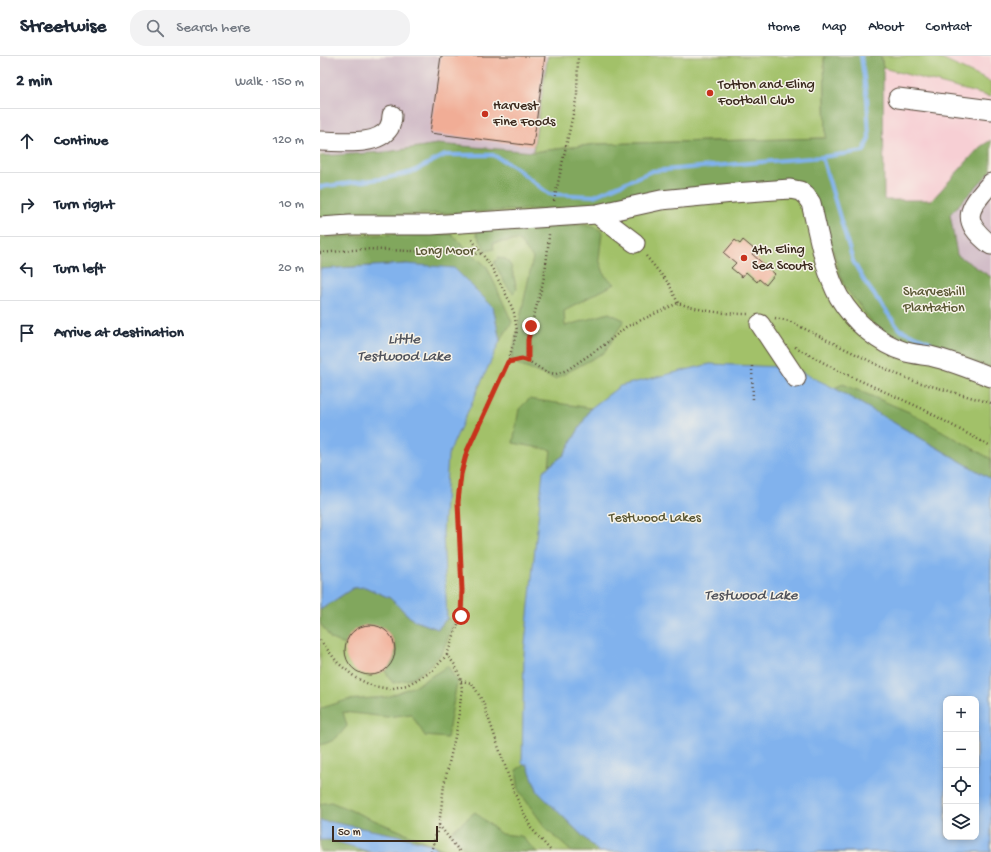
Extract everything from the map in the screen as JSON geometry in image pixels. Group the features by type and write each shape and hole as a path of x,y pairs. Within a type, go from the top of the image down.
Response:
{"lane":[{"path":"898,98 991,110"},
{"path":"320,141 364,141 379,137 390,127 392,115"},
{"path":"991,183 976,200 971,210 970,218 975,231 991,245"},
{"path":"320,227 461,223 552,210 597,214 662,200 790,189 800,191 811,203 829,272 839,297 859,323 880,340 906,352 931,356 991,376"},
{"path":"597,214 641,250"},
{"path":"760,324 796,378"}],"path":[{"path":"508,362 522,359 529,361 528,340 542,286 547,258 552,210 577,96 578,56"},
{"path":"320,640 338,663 356,678 373,686 389,689 407,685 431,672 447,655 461,616 462,590 458,502 461,474 467,451 508,362 517,331 514,313 501,284 483,254 461,223"},
{"path":"320,254 364,249 483,254"},
{"path":"641,250 669,284 678,303"},
{"path":"792,346 839,371 923,409 991,446"},
{"path":"752,366 753,400"},
{"path":"431,852 439,825 444,785 460,707 462,689 461,681 455,665 447,655"},
{"path":"461,681 472,683 483,702 514,792 531,828 552,852"},
{"path":"439,825 460,852"}],"shaded area":[{"path":"320,56 548,56 530,176 320,154"},
{"path":"935,56 991,56 991,82"},
{"path":"883,68 991,97 991,277 884,208"},
{"path":"991,171 991,277 957,255 950,214"}],"green space":[{"name":"Totton and Eling Football Club","path":"548,56 824,56 826,138 597,144 533,152"},
{"name":"Sharveshill Plantation","path":"824,56 881,56 883,68 884,200 932,200 980,147 991,140 991,171 950,214 957,255 991,277 991,367 918,347 875,326 844,286 819,207 808,188 597,207 320,218 320,156 387,152 437,144 533,152 597,144 826,138"},
{"path":"881,56 935,56 991,82 991,97 883,68"},
{"name":"Testwood Lakes","path":"853,162 991,334 991,852 349,852 320,833 320,192"},
{"path":"574,225 593,227 602,232 599,259 605,276 615,284 564,310 565,326 609,313 624,320 605,352 555,379 521,366 511,360 533,258 518,240 493,243 494,249 486,251 476,233 480,228"},
{"name":"Long Moor","path":"395,234 451,234 487,267 512,322 500,341 493,307 407,264 320,269 320,238"},
{"path":"498,258 506,259 511,266 517,289 513,293 506,285 494,263"},
{"path":"843,384 909,412 991,459 991,479 834,388"},
{"path":"529,399 591,408 564,455 549,466 551,450 513,443 519,409"},
{"path":"365,587 390,598 413,620 438,629 447,618 454,622 442,653 422,672 410,679 393,683 385,671 393,659 395,647 392,637 384,630 374,626 363,626 353,632 345,645 331,639 320,623 320,610 353,588"},
{"path":"448,666 457,682 447,738 425,736 411,714 387,717 343,712 347,726 336,738 320,745 320,710 322,708 347,700 387,697 417,685"},
{"path":"527,763 538,792 599,852 572,852 547,830 519,791 516,770"},
{"path":"331,802 450,852 320,852 320,804"},
{"path":"475,812 501,834 521,836 537,852 467,852 450,833"}],"water":[{"name":"Little Testwood Lake","path":"407,264 454,268 493,307 500,341 448,455 443,533 447,618 438,629 413,620 390,598 365,587 353,588 320,610 320,269"},
{"name":"Testwood Lake","path":"710,364 781,367 797,370 834,388 991,479 991,852 599,852 538,792 527,764 524,765 522,763 524,653 543,471 564,455 591,408 620,386"},
{"path":"320,821 396,835 433,845 441,852 370,852 331,840 320,840"}],"building":[{"name":"Harvest Fine Foods","path":"441,56 545,56 533,146 430,133"},
{"name":"4th Eling Sea Scouts","path":"735,240 740,244 743,240 755,250 752,254 775,274 766,285 759,279 757,282 746,272 742,277 731,268 736,263 724,253"},
{"path":"365,625 375,625 388,632 395,645 395,655 388,668 375,675 365,675 356,671 349,664 345,655 345,645 349,636 356,629"}],"waterway":[{"path":"320,187 387,178 412,172 445,155 493,155 513,166 549,194 594,196 652,171 822,157 864,151 869,138 867,99 861,56"},
{"path":"822,157 853,261 865,282 899,329 930,342"}],"place":[{"name":"Totton and Eling Football Club","path":"710,93"},
{"name":"Harvest Fine Foods","path":"485,114"},
{"name":"4th Eling Sea Scouts","path":"744,258"}],"route":[{"path":"461,616 462,590 458,502 461,474 467,451 508,362 522,359 528,361 527,351 531,326"}]}
